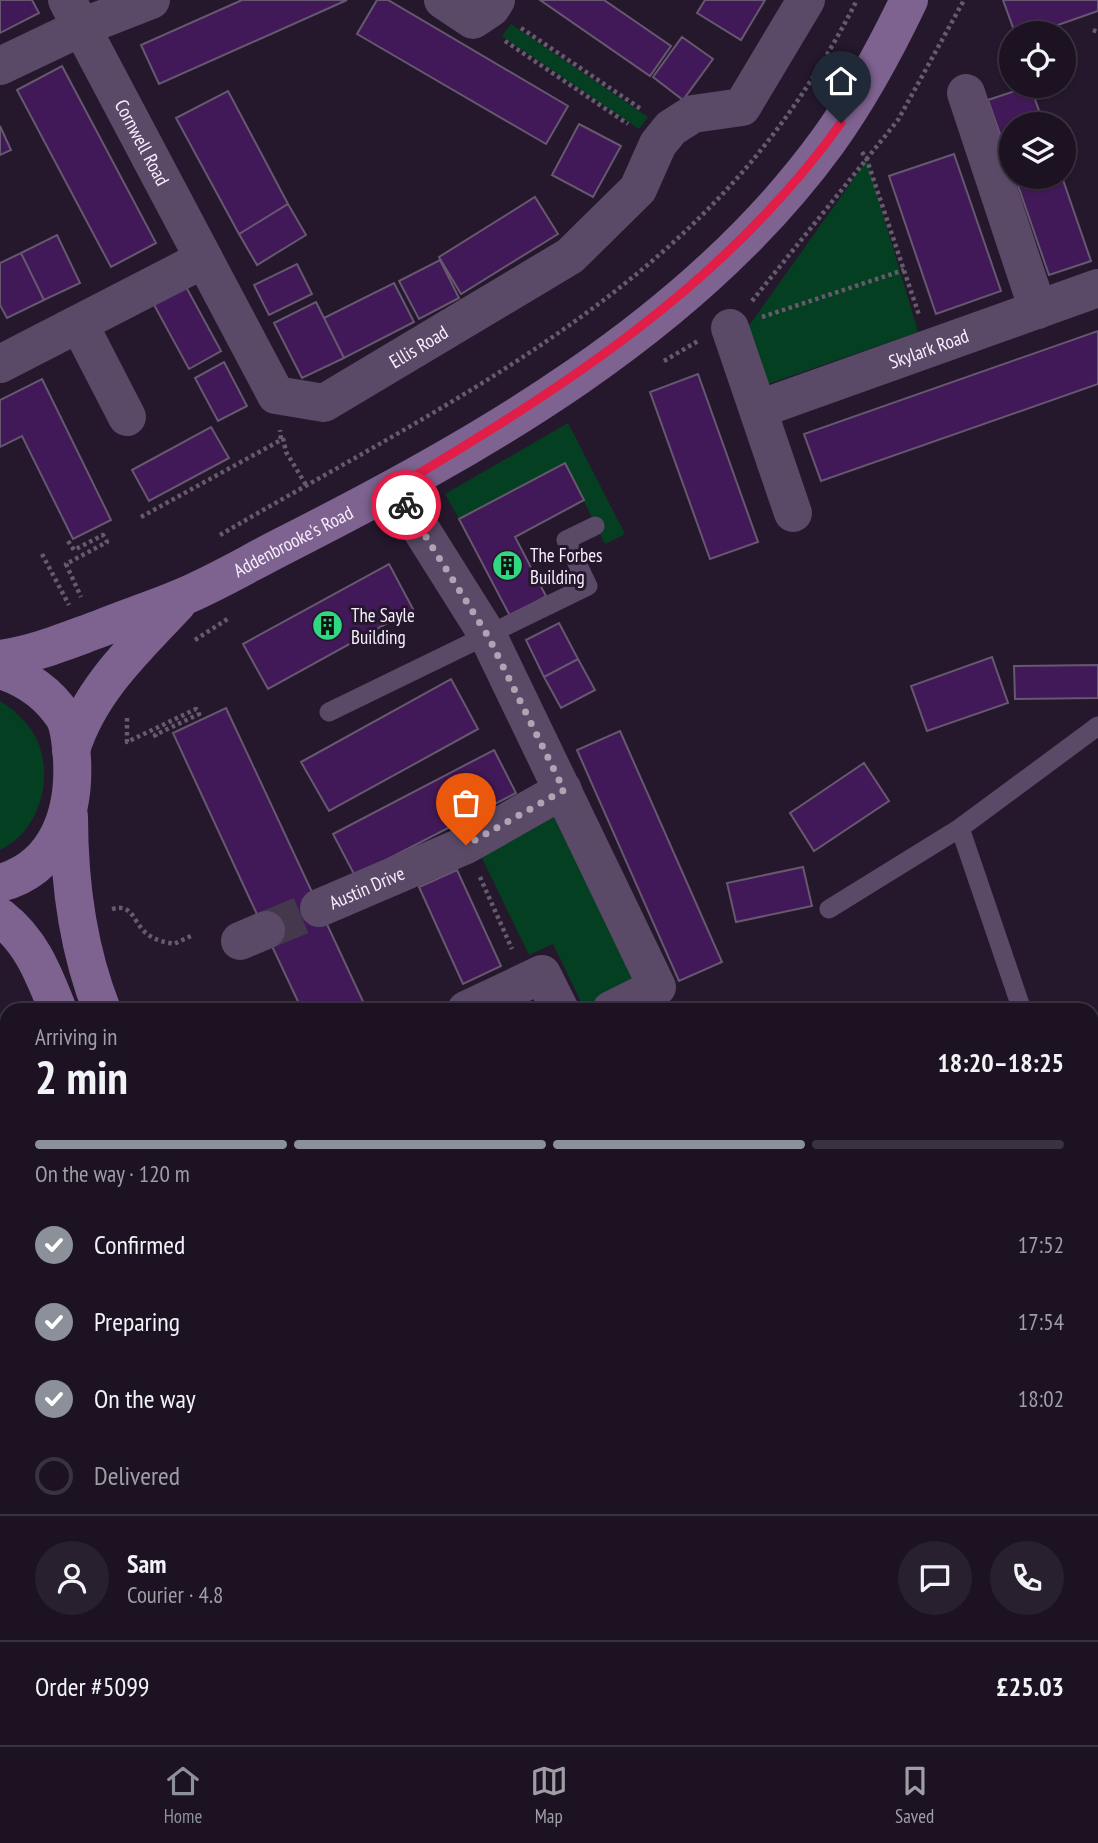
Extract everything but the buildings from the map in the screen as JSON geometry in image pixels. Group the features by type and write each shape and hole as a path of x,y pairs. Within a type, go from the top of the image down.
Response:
{"street":[{"path":"0,66 74,14 151,0"},
{"path":"665,136 693,114 742,107 806,0"},
{"name":"Addenbrooke's Road","path":"0,659 35,654 183,597 395,488 525,410 631,336 712,269 768,212 825,144 875,64 909,0"},
{"name":"Cornwell Road","path":"74,14 204,258"},
{"path":"966,93 1038,310"},
{"name":"Ellis Road","path":"276,395 324,403 570,256 638,189 665,136"},
{"path":"0,365 204,258 276,395"},
{"name":"Skylark Road","path":"759,409 1098,288"},
{"path":"79,324 127,417"},
{"path":"730,328 793,513"},
{"path":"395,488 488,636 657,987 625,1003"},
{"name":"Addenbrooke's Road","path":"71,750 79,725 114,671 183,597"},
{"path":"0,670 19,676 45,694 65,719 73,779 69,811 69,873 78,930 100,1003"},
{"name":"Austin Drive","path":"319,908 466,845 564,790"},
{"path":"0,883 17,879 42,861 59,839 69,811"},
{"path":"0,917 26,941 38,960 55,1003"},
{"path":"481,1003 542,974 556,1003"}],"lane":[{"path":"329,712 588,586 566,540 595,526"},
{"path":"829,909 960,828 1098,726"},
{"path":"960,828 1020,1003"}],"path":[{"path":"730,328 898,120 964,0"},
{"path":"476,7 665,136"},
{"path":"476,7 665,136"},
{"path":"867,160 931,349"},
{"path":"656,366 688,345 730,328 904,270"},
{"path":"276,395 286,452 306,485"},
{"path":"141,517 281,440 276,395"},
{"path":"68,541 74,550 103,535 107,542 66,564 82,599"},
{"path":"42,554 69,606"},
{"path":"194,641 237,613"},
{"path":"117,724 127,707 127,742 196,709 199,714 155,735 157,739"},
{"path":"466,845 526,982"},
{"path":"107,898 111,922"},
{"path":"108,910 120,906 129,909 145,932 157,940 174,944 191,936"}],"green space":[{"path":"511,24 648,117 639,129 502,36"},
{"path":"867,160 918,332 768,384 748,327"},
{"path":"568,423 625,534 605,544 565,463 459,519 445,494"},
{"path":"0,701 18,714 32,731 40,746 44,780 41,798 26,829 0,850"},
{"path":"561,813 641,979 589,1003 582,1003 553,944 529,955 479,852"}],"tunnel":[{"path":"266,930 319,908"}],"way so far":[{"path":"406,505 488,636 564,790 466,845"}],"place":[{"name":"The Forbes Building","path":"507,566"},
{"name":"The Sayle Building","path":"328,626"}],"route":[{"path":"406,505 395,488 525,410 631,336 712,269 768,212 841,123"}]}
